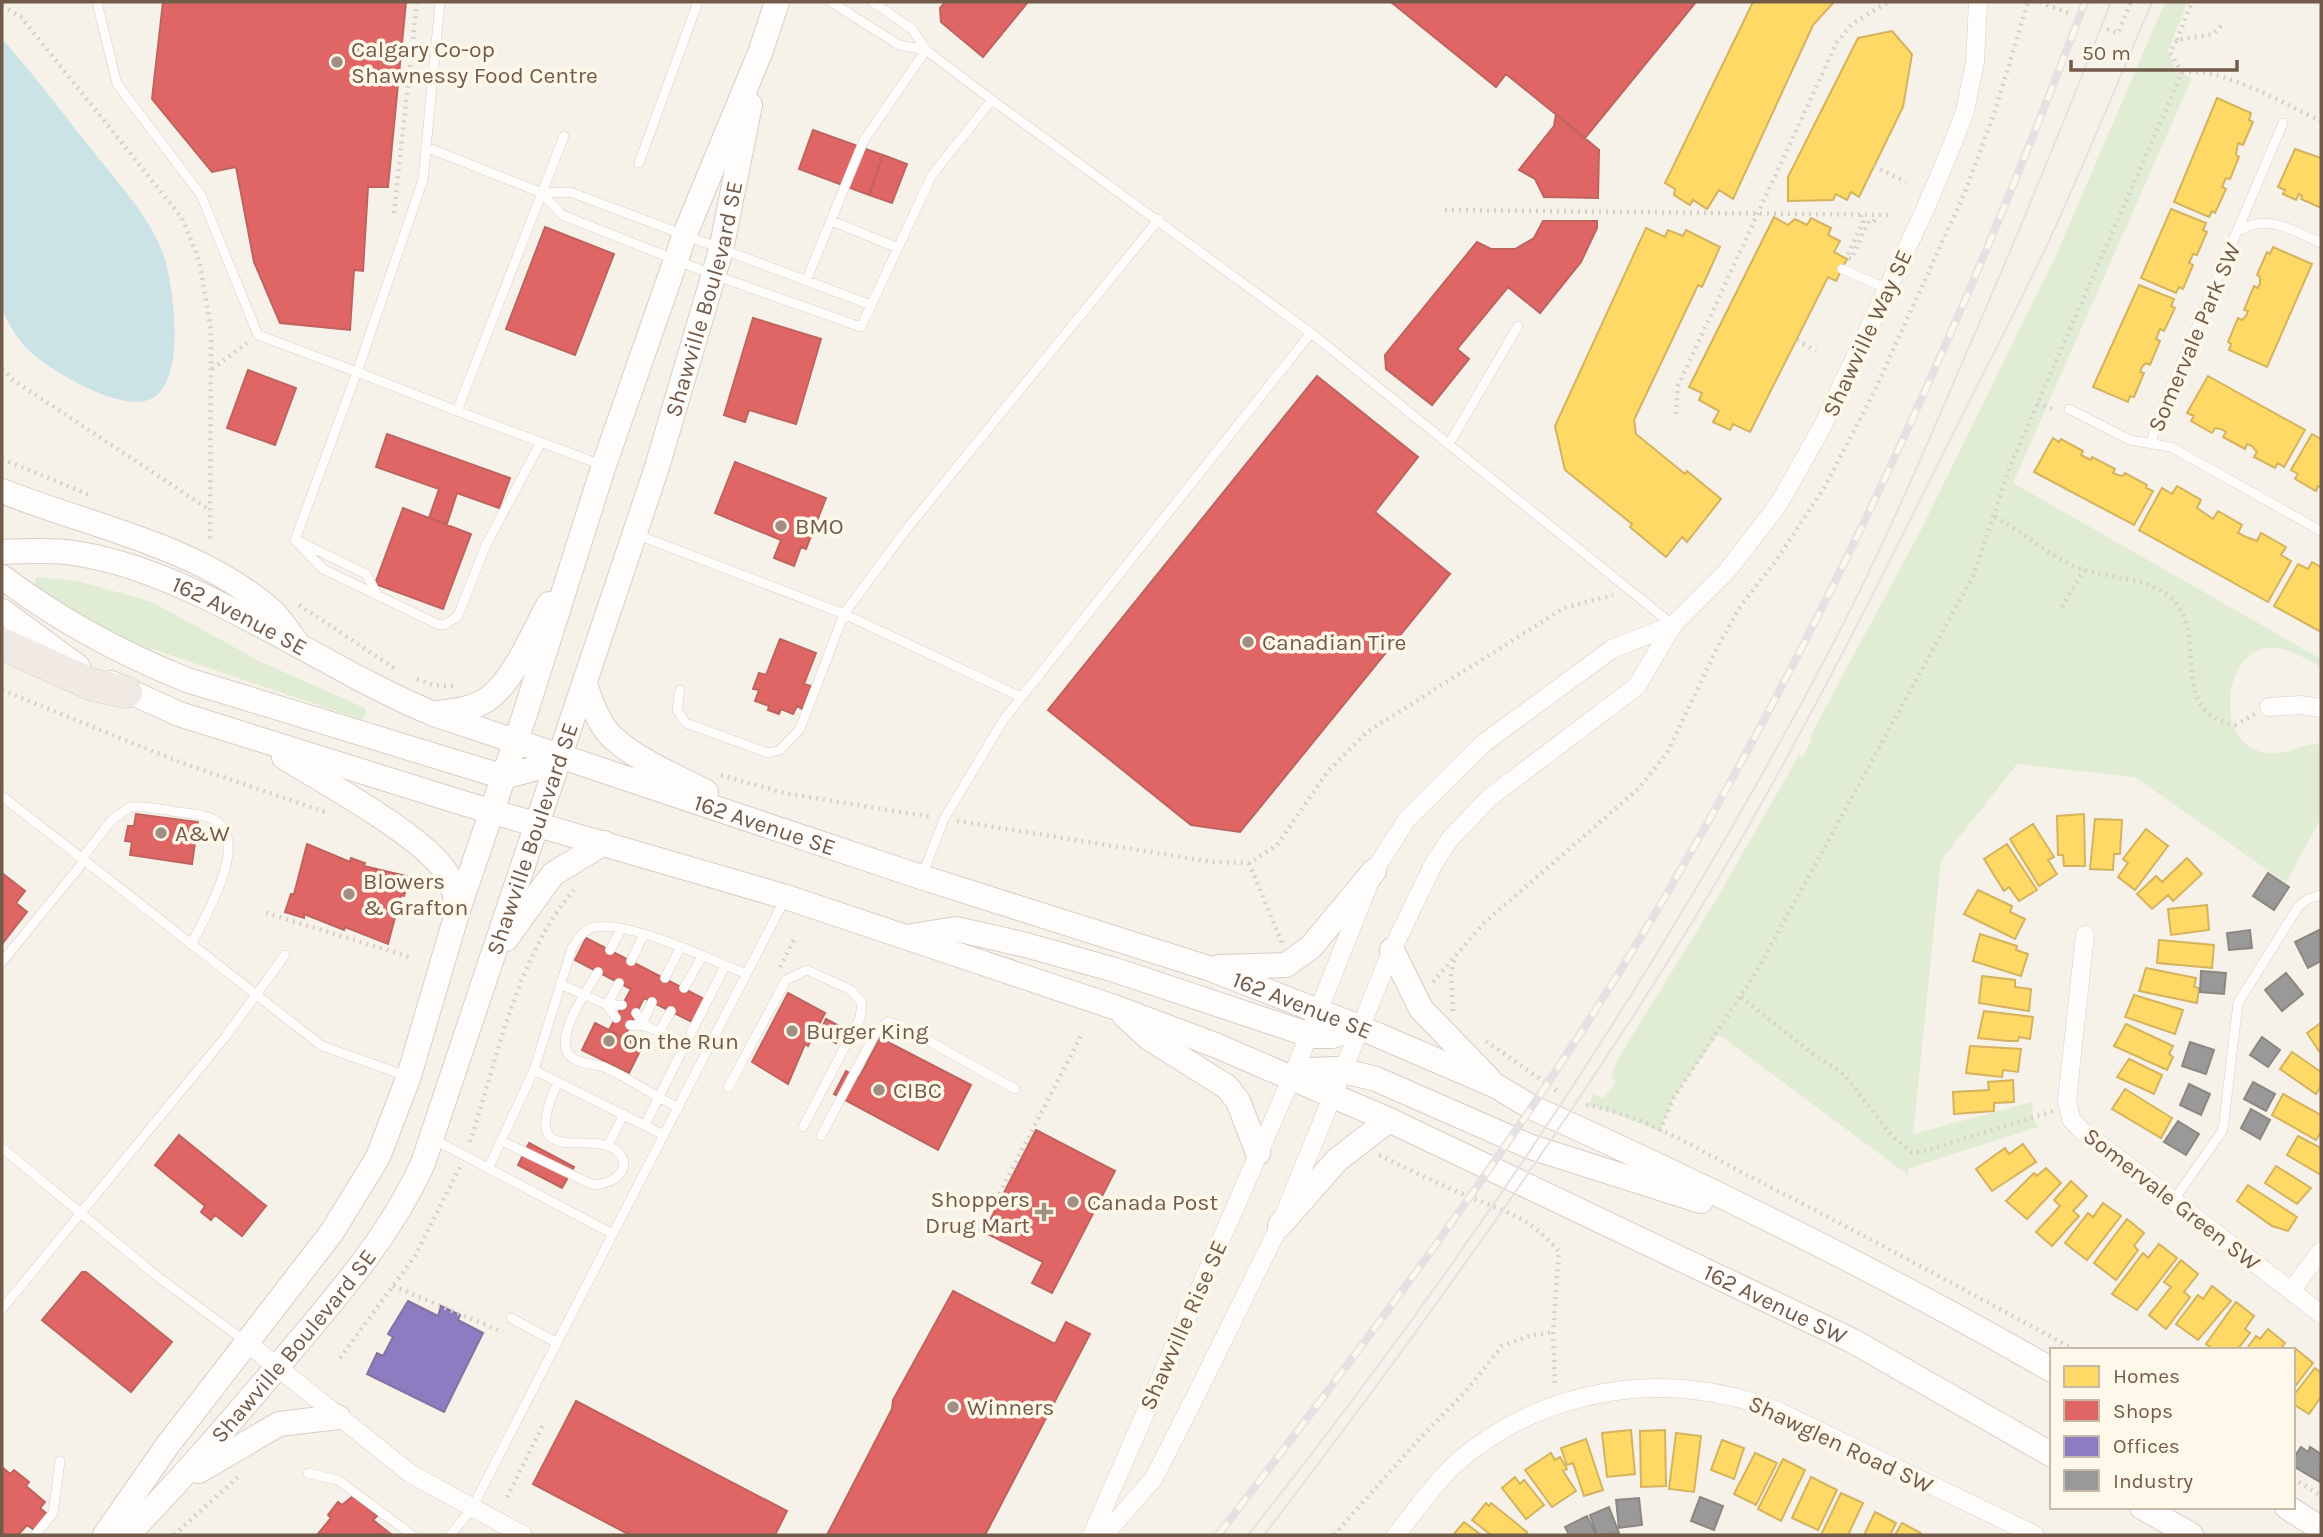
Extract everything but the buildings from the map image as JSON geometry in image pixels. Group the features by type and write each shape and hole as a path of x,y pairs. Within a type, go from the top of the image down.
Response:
{"highway":[{"path":"2,644 93,685 127,692"}],"main road":[{"name":"Shawville Boulevard SE","path":"105,1535 167,1446 332,1232 364,1184 390,1129 409,1076 458,910 504,777 604,465 685,234 760,53 777,2"},
{"name":"Shawville Boulevard SE","path":"127,1535 173,1489 376,1248 402,1205 433,1139 536,823 636,534 714,275 760,53"},
{"path":"2,491 194,561 272,611 302,649"},
{"name":"162 Avenue SE","path":"2,552 67,552 156,576 364,683 434,714 921,877 1208,968 1320,1011 1496,1086 1531,1107 1782,1226"},
{"path":"434,714 464,710 489,699 500,687 572,564"},
{"path":"2,577 72,625 143,662 187,680 504,777 544,766 559,755"},
{"path":"2,611 75,665 127,692 179,714 786,897 908,937 1114,1007 1292,1077 1389,1120 1338,1160 1280,1225"},
{"path":"585,684 595,711 612,736 667,771 781,831"},
{"path":"253,738 369,810 427,852 449,878 458,910"},
{"path":"496,950 520,923 553,874 604,843"},
{"path":"1208,968 1286,965 1311,947 1374,871"},
{"path":"908,937 956,929 1022,944 1127,974 1310,1034 1332,1036 1359,1027"},
{"path":"1392,950 1421,1009 1496,1086"},
{"path":"1114,1007 1149,1038 1227,1087 1238,1101 1258,1153"},
{"path":"1292,1077 1311,1070 1342,1071 1376,1079 1531,1147 1782,1226 1885,1276 2050,1369"},
{"name":"162 Avenue SW","path":"1389,1120 1853,1341 2050,1454"},
{"path":"173,1489 231,1449 278,1424 338,1417"},
{"path":"2146,1509 2191,1535"},
{"path":"2290,1509 2321,1529"}],"street":[{"name":"Shawville Way SE","path":"1332,1094 1420,889 1450,839 1482,805 1518,774 1637,686 1673,625 1727,571 1778,505 1821,429 1888,289 1923,214 1965,111 1975,62 1978,2"},
{"name":"Shawville Way SE","path":"1292,1077 1374,871 1407,819 1484,743 1612,649 1673,625"},
{"path":"2269,707 2300,705 2321,708"},
{"name":"Somervale Green SW","path":"2085,935 2068,1106 2071,1119 2081,1130 2321,1314"},
{"name":"Shawville Rise SE","path":"1092,1535 1292,1077"},
{"name":"Shawville Rise SE","path":"1104,1535 1154,1478 1280,1225 1332,1094"},
{"path":"2291,1291 2321,1251"},
{"path":"246,1342 279,1365 338,1417 411,1475 471,1510 523,1535"},
{"name":"Shawglen Road SW","path":"1396,1535 1454,1465 1511,1424 1556,1404 1600,1392 1682,1388 1747,1398 2035,1535"}],"lane":[{"path":"97,2 117,84 201,195 258,335 604,465"},
{"path":"295,540 424,180 440,2"},
{"path":"639,163 698,2"},
{"path":"831,2 899,46 926,50"},
{"path":"873,2 912,29 926,50 992,100 1159,219 1311,333 1673,625"},
{"path":"806,281 864,140 926,50"},
{"path":"542,193 562,215 714,275 860,327 932,175 992,100"},
{"name":"Somervale Park SW","path":"2151,443 2157,420 2283,123"},
{"path":"457,411 564,136"},
{"path":"426,147 542,193 570,192 871,305"},
{"path":"680,690 677,710 686,723 760,751 780,750 800,729 844,614 905,531 1159,219"},
{"path":"832,220 898,248"},
{"name":"Somervale Park SW","path":"2239,231 2249,224 2270,223 2321,243"},
{"path":"1842,269 1888,289"},
{"path":"1450,444 1518,326"},
{"path":"921,877 944,819 1004,719 1311,333"},
{"name":"Somervale Park SW","path":"2069,409 2130,440 2171,447 2321,531"},
{"path":"295,540 323,569 437,624 452,622 458,616 486,545 541,442"},
{"path":"636,534 844,614 1021,697"},
{"path":"295,540 366,574 378,596"},
{"path":"2,796 322,1046 409,1076"},
{"path":"2,962 112,820 130,807 206,817 218,822 228,837 228,859 219,887 191,945"},
{"path":"2173,1201 2223,1130 2238,1003 2298,907 2308,899 2321,895"},
{"path":"450,1535 471,1510 786,897"},
{"path":"488,1169 534,1070 560,984 580,935 593,927 621,930 680,948 746,974"},
{"path":"610,950 621,930"},
{"path":"631,961 643,936"},
{"path":"665,978 680,948"},
{"path":"2,1309 257,997 285,955"},
{"path":"684,988 702,957"},
{"path":"645,1125 725,966"},
{"path":"728,1088 786,981 807,970 851,990 862,1003 860,1018 803,1127"},
{"path":"598,972 564,1039 568,1054 573,1059 603,1067 678,1107"},
{"path":"607,1005 619,983"},
{"path":"560,984 607,1005 622,1005"},
{"path":"644,1024 652,1002"},
{"path":"607,1005 616,1018"},
{"path":"659,1032 671,1012"},
{"path":"636,1013 644,1024 686,1043"},
{"path":"821,1136 876,1032 888,1022 900,1025 1015,1089"},
{"path":"630,1025 644,1024"},
{"path":"534,1070 664,1135"},
{"path":"502,1141 592,1184 603,1186 619,1175 623,1161 620,1153 608,1145 572,1145 556,1140 547,1132 544,1120 558,1082"},
{"path":"608,1145 624,1114"},
{"path":"433,1139 612,1234"},
{"path":"2,1148 158,1277 246,1342"},
{"path":"511,1318 557,1343"},
{"path":"35,1535 54,1513 60,1461"},
{"path":"307,1473 338,1480 412,1535"}],"path":[{"path":"393,220 417,2"},
{"path":"1676,414 1678,386 1841,35 1852,24 1888,2"},
{"path":"2044,2 2071,14"},
{"path":"2107,29 2118,33 2131,2"},
{"path":"2182,73 2170,52 2192,2"},
{"path":"2,6 21,18 182,218 199,260 211,330 210,542"},
{"path":"2177,40 2213,34 2224,23"},
{"path":"2182,73 2200,71 2221,77 2321,121"},
{"path":"1660,1131 1672,1099 1741,998 1973,576 2011,464 2182,73"},
{"path":"1975,130 1987,135"},
{"path":"1874,166 1906,182"},
{"path":"1445,210 1892,215"},
{"path":"1861,215 1863,222 1847,257 1851,259 1869,221 1874,221 1875,215"},
{"path":"211,369 258,335"},
{"path":"1797,340 1816,351"},
{"path":"2,369 13,380 211,511"},
{"path":"1995,517 2084,570 2154,587 2175,601 2185,623 2195,695 2212,717 2235,725 2269,707"},
{"path":"2062,607 2084,570"},
{"path":"710,772 784,793 1213,862 1249,863 1277,845 1328,771 1367,732 1564,608 1632,590"},
{"path":"2,690 182,763 340,817"},
{"path":"1249,863 1288,955"},
{"path":"340,1358 415,1256 464,1156 525,972 564,902 576,888"},
{"path":"267,913 413,958"},
{"path":"1453,1017 1451,973 1455,957"},
{"path":"1741,998 1812,1054 1844,1074 1897,1143 1911,1152 1922,1152 2068,1106"},
{"path":"980,1231 1082,1034"},
{"path":"1583,1104 1598,1107 1660,1131 1889,1248 2071,1348"},
{"path":"1372,1152 1471,1198 1521,1216 1539,1229 1559,1251 1553,1332 1556,1404"},
{"path":"393,1286 503,1333"},
{"path":"1334,1535 1419,1438 1466,1391 1502,1346 1530,1336 1553,1332"},
{"path":"507,1497 543,1425"},
{"path":"174,1535 221,1490 248,1470"},
{"path":"2295,1479 2321,1496"}],"green space":[{"path":"2165,2 2188,2 2168,50 2177,72 2192,78 2013,483 2321,659 2321,667 2282,649 2263,648 2248,656 2238,670 2231,688 2230,707 2234,726 2243,741 2258,751 2282,752 2321,743 2321,818 2286,883 2135,777 2017,764 1941,860 1913,1134 2032,1102 2033,1116 2038,1127 1909,1168 1908,1175 1718,1034 1673,1099 1660,1131 1598,1107 1588,1106 1593,1094 1604,1098 1616,1081 1611,1078 1618,1059 1716,900 1799,755 1803,757 1812,739 1810,737 1922,528 2058,251"},
{"path":"36,577 78,581 152,602 261,662 367,709 363,720 123,639 78,615 34,586"}],"water":[{"path":"2,39 134,202 160,245 174,310 174,349 166,382 158,394 146,401 131,402 113,398 59,373 24,345 11,328 2,308"}],"tram line":[{"path":"1248,1535 1406,1327 1556,1112 1696,889 1761,776 1843,625 1896,514 2020,228 2111,2"},
{"path":"1264,1535 1421,1326 1521,1184 1665,966 1738,845 1839,660 2024,292 2079,175 2152,2"}],"railway":[{"path":"1218,1535 1395,1301 1508,1142 1615,979 1727,788 1786,679 1895,458 1994,232 2085,2"}],"place":[{"name":"Calgary Co-op Shawnessy Food Centre","path":"337,62"},
{"name":"BMO","path":"781,526"},
{"name":"Canadian Tire","path":"1248,642"},
{"name":"A&W","path":"161,833"},
{"name":"Blowers & Grafton","path":"349,894"},
{"name":"Burger King","path":"792,1031"},
{"name":"On the Run","path":"609,1041"},
{"name":"CIBC","path":"879,1090"},
{"name":"Canada Post","path":"1073,1202"},
{"name":"Shoppers Drug Mart","path":"1044,1212"},
{"name":"Winners","path":"953,1407"}]}
